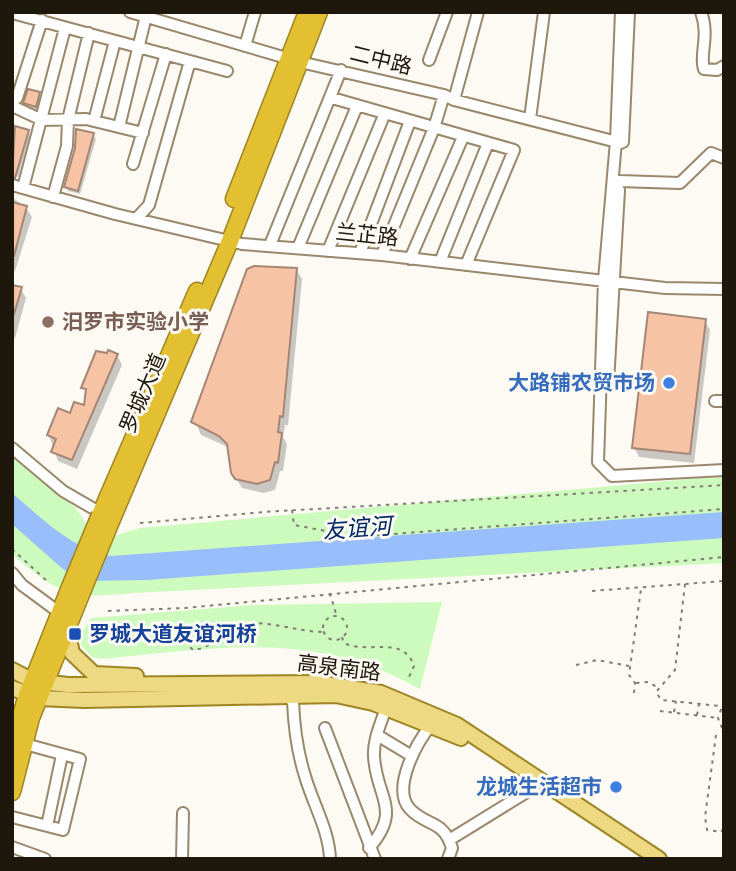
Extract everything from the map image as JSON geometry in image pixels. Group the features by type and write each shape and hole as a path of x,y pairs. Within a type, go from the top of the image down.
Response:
{"highway":[{"name":"罗城大道","path":"31,689 67,630 76,589 104,516 224,240 294,60 307,12"},
{"name":"罗城大道","path":"294,60 319,12"},
{"name":"罗城大道","path":"12,792 18,745 31,689 60,613 76,589"}],"main road":[{"path":"67,630 72,653 81,665 94,674 183,675 221,682"},
{"name":"高泉南路","path":"12,670 31,689 117,699 336,695 386,708 455,734 643,859"},
{"name":"高泉南路","path":"31,689 221,682 342,686 381,693 457,725 659,859"}],"street":[{"path":"245,46 255,12"},
{"path":"429,60 447,12"},
{"path":"454,100 478,12"},
{"path":"530,119 544,12"},
{"path":"609,281 619,181 621,12"},
{"path":"629,12 609,281 604,470 612,476 635,477 724,470"},
{"path":"701,12 707,42 702,63 704,69 718,70 724,66"},
{"path":"12,27 14,13 227,71"},
{"path":"119,127 140,47 140,14"},
{"name":"二中路","path":"140,14 294,60 444,95 454,100 619,142"},
{"path":"42,20 17,99 12,104 43,120 94,121 143,133"},
{"path":"18,187 43,120 65,27"},
{"path":"53,197 67,146 68,120 89,33"},
{"path":"94,121 115,41"},
{"path":"134,164 166,54"},
{"path":"136,219 149,205 190,61"},
{"path":"270,245 341,70"},
{"path":"382,255 444,95"},
{"path":"331,98 514,150 466,265"},
{"path":"298,248 357,106"},
{"path":"328,251 384,113"},
{"path":"360,253 410,121"},
{"path":"410,259 463,137"},
{"path":"440,262 488,143"},
{"path":"619,181 680,183 711,153 724,158"},
{"name":"兰芷路","path":"18,187 224,240 382,255 665,288 724,289"},
{"path":"12,448 63,491 104,516"},
{"path":"12,573 60,613"},
{"path":"281,694 293,701 294,731 305,776 330,843 330,859"},
{"path":"369,848 382,833 388,817 374,760 377,735 386,708"},
{"path":"431,725 418,741 404,786 409,809 442,828 452,848 448,859"},
{"path":"325,728 375,859"},
{"path":"377,735 412,756"},
{"path":"12,817 63,830 80,759 18,745"},
{"path":"47,826 62,755"},
{"path":"449,840 535,787"},
{"path":"182,859 183,813"},
{"path":"12,847 45,859"}],"path":[{"path":"140,523 292,510 724,485"},
{"path":"292,510 294,525 337,533 340,538 724,509"},
{"path":"12,549 48,582"},
{"path":"108,611 185,608 330,592 724,557"},
{"path":"592,591 724,581"},
{"path":"685,584 675,670 656,692 661,700 720,706"},
{"path":"634,693 635,683 629,675 641,587"},
{"path":"116,635 186,643 193,650 205,649 246,624 261,623 301,632 323,632 331,639 342,637 346,631 346,622 336,615 330,592"},
{"path":"323,632 325,620 336,615"},
{"path":"342,637 344,643 356,649 391,645 404,651 414,666 409,677"},
{"path":"576,665 597,660 630,667"},
{"path":"635,683 648,682 658,688"},
{"path":"674,713 676,701"},
{"path":"724,701 720,706 718,718 724,733"},
{"path":"697,716 699,704"},
{"path":"660,711 718,718"},
{"path":"716,735 705,817 707,830 721,832 724,828"}],"green space":[{"path":"12,454 76,508 89,528 114,536 140,528 724,476 724,563 112,595 80,594 54,586 12,554"},
{"path":"442,602 420,689 381,670 342,657 303,650 225,648 102,659 92,657 81,645 82,633 91,618 253,605"}],"water":[{"name":"友谊河","path":"12,493 70,539 111,556 724,512 724,538 147,580 83,581 64,570 12,524"}],"building":[{"path":"28,89 40,92 36,107 23,103"},
{"path":"15,126 29,130 15,178 12,177"},
{"path":"76,129 94,133 78,191 64,187 75,148"},
{"path":"12,202 27,206 14,256 12,256"},
{"path":"254,266 297,268 283,417 280,416 278,432 282,433 278,463 275,462 270,480 257,484 235,479 231,473 227,444 219,436 191,422 247,269"},
{"path":"12,285 22,287 14,314 12,314"},
{"name":"大路铺农贸市场","path":"648,312 706,319 690,454 632,448"},
{"path":"108,350 118,354 72,460 51,452 56,439 47,435 58,408 70,413 74,402 84,405 86,389 81,388 96,351 107,353"}],"place":[{"name":"汨罗市实验小学","path":"48,322"},
{"name":"大路铺农贸市场","path":"669,383"},
{"name":"罗城大道友谊河桥","path":"75,634"},
{"name":"龙城生活超市","path":"616,787"}]}
